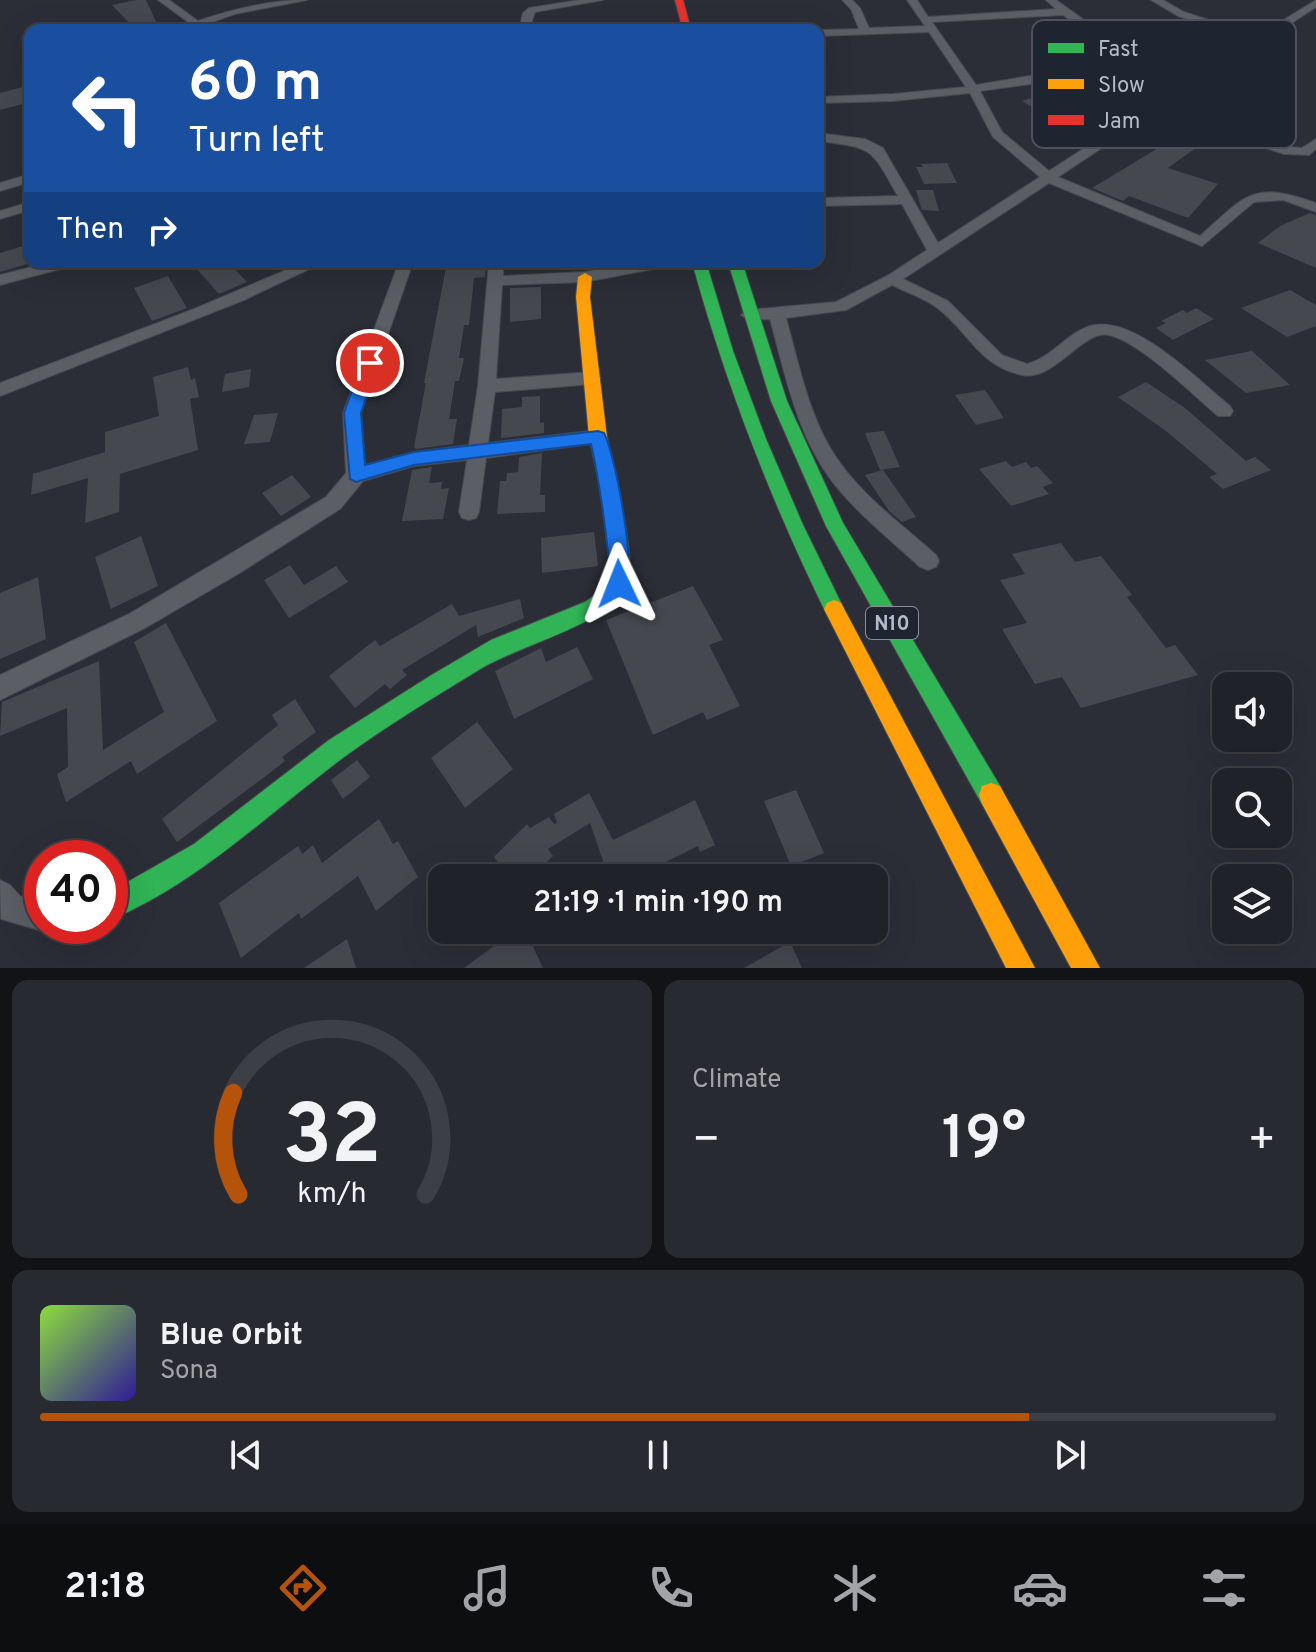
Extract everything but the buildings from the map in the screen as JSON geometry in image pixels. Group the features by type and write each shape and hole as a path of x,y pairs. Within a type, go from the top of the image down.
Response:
{"main road":[{"path":"665,0 669,24"},
{"path":"679,0 685,24"},
{"name":"N10","path":"700,268 718,333 798,539 1021,968"},
{"name":"N10","path":"737,268 749,315 779,401 835,526 948,718 1086,968"},
{"path":"128,897 203,853 337,748 438,683 499,647 592,608 619,584 620,567 611,494 598,437 583,297 585,277"},
{"path":"745,403 779,401"}],"street":[{"path":"163,0 197,24"},
{"path":"207,24 233,12 302,0"},
{"path":"525,24 532,10 598,0"},
{"path":"847,0 855,8 865,31"},
{"path":"912,0 973,89 997,134 1049,178 1202,242 1250,198 1284,196 1316,208"},
{"path":"1051,0 1075,20"},
{"path":"1156,0 1199,20"},
{"path":"1290,20 1316,3"},
{"path":"824,33 927,24 969,15 1064,12"},
{"path":"824,100 916,97 1032,77"},
{"path":"824,138 875,147 935,251"},
{"path":"1279,148 1305,152 1316,143"},
{"path":"749,315 840,306 892,279 1095,148"},
{"path":"0,187 24,180"},
{"path":"824,202 907,200"},
{"path":"0,215 24,208"},
{"path":"0,280 47,268"},
{"path":"0,390 101,348 232,302 304,268"},
{"path":"356,475 352,413 404,268"},
{"path":"469,512 487,386 495,268"},
{"path":"494,281 585,277 632,268"},
{"path":"892,279 942,304 996,359 1011,366 1027,370 1039,367 1093,331 1110,329 1143,345 1224,411"},
{"path":"777,313 816,439 831,465 857,495 928,561"},
{"path":"487,386 592,378"},
{"path":"0,688 137,621 230,567 333,503 356,475 414,459 598,437"},
{"path":"0,895 11,909 24,912"}],"traffic: fast":[{"path":"701,268 757,439 793,525 834,609"},
{"path":"737,268 779,401 835,526 991,795"},
{"path":"128,897 203,853 337,748 438,683 499,647 592,608 609,596 619,584 620,567 611,495"}],"traffic: slow":[{"path":"585,277 583,297 598,437 611,495"},
{"path":"834,609 1021,968"},
{"path":"991,795 1086,968"}],"traffic: jam":[{"path":"679,0 685,24"}],"route":[{"path":"370,363 352,413 356,475 414,459 598,437 611,494 620,567 619,584"}]}
